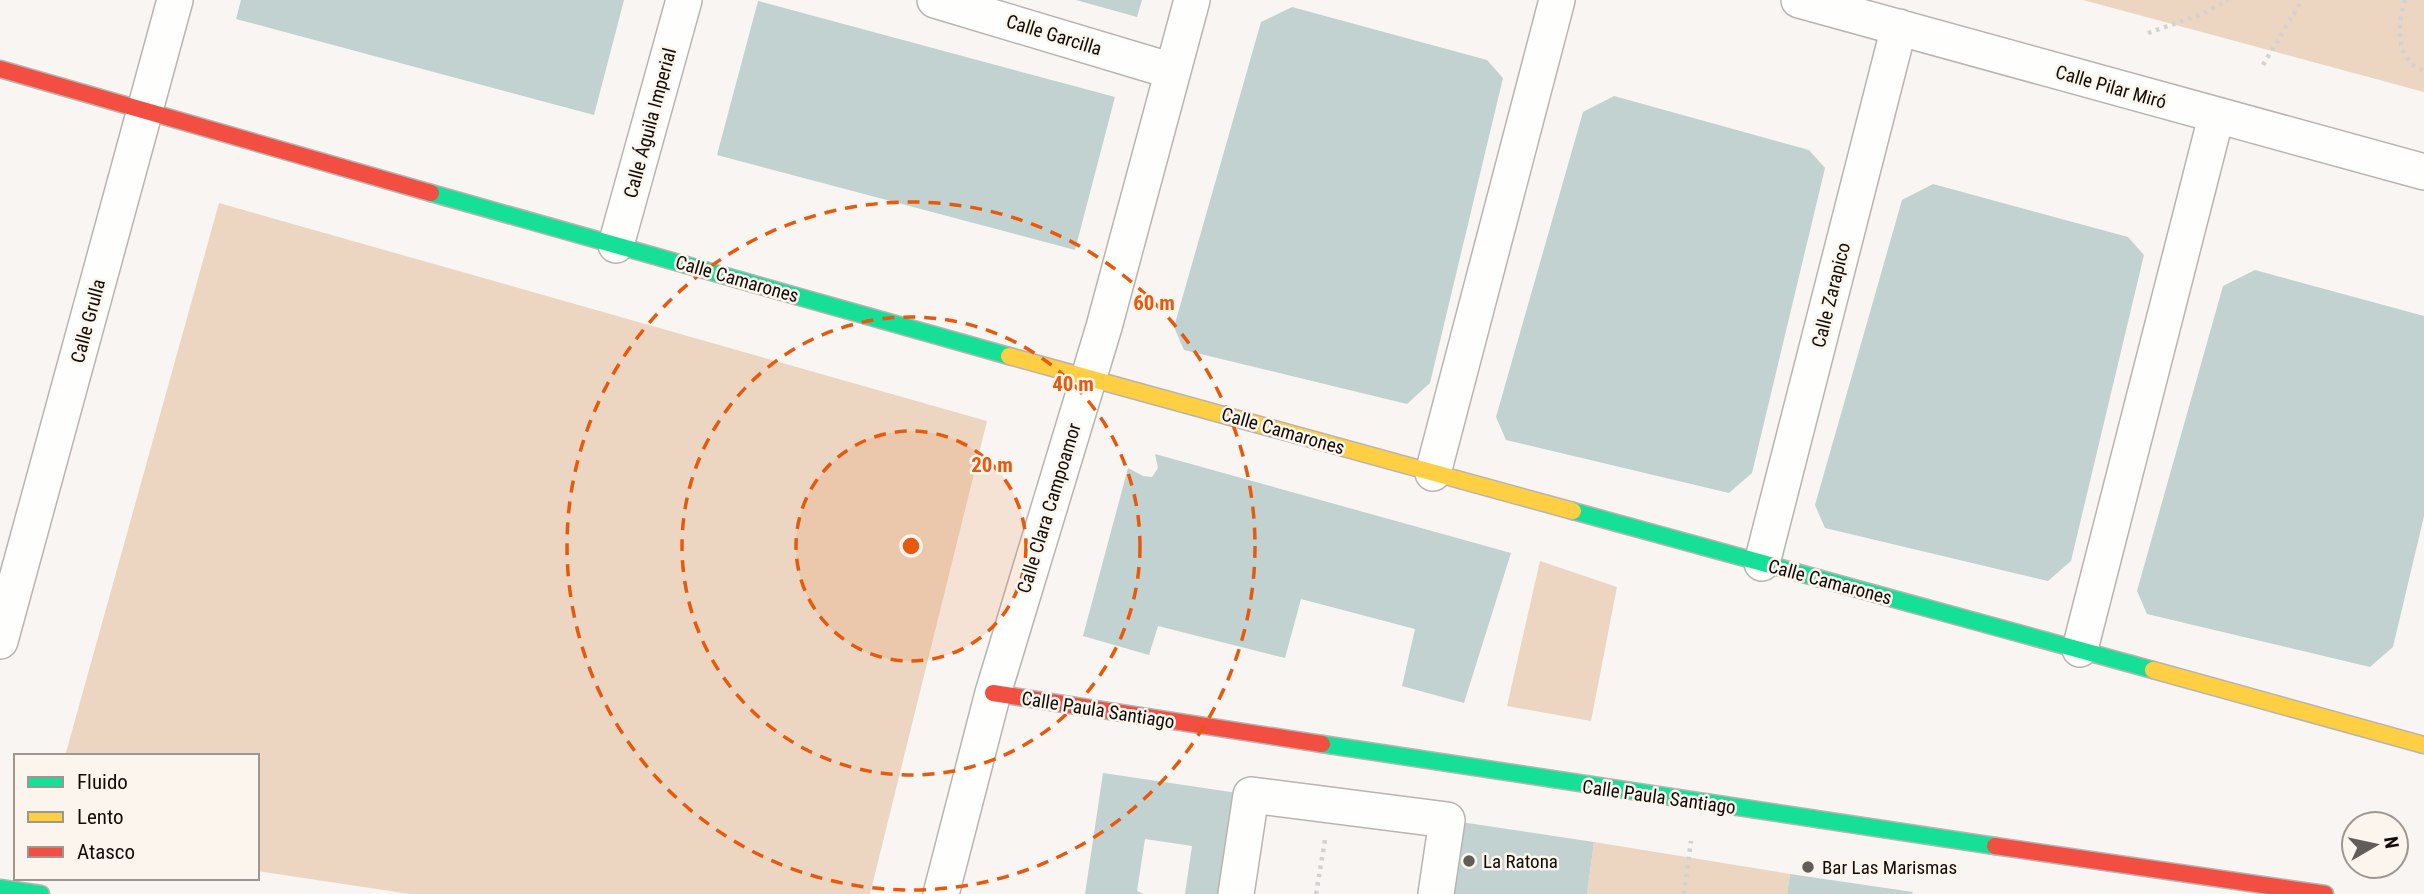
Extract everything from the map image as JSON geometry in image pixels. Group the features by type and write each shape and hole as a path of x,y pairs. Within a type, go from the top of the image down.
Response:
{"street":[{"name":"Calle Grulla","path":"0,641 12,557 176,0"},
{"name":"Calle Águila Imperial","path":"616,245 684,0"},
{"name":"Calle Garcilla","path":"935,0 1172,71"},
{"name":"Calle Clara Campoamor","path":"941,894 993,694 1089,378 1192,0"},
{"path":"1433,473 1557,0"},
{"name":"Calle Pilar Miró","path":"1800,0 2216,117 2424,172"},
{"name":"Calle Zarapico","path":"1762,563 1899,27"},
{"name":"Calle Camarones","path":"0,69 144,113 1089,378 2424,745"},
{"path":"2080,649 2216,117"},
{"name":"Calle Paula Santiago","path":"993,694 1652,796 2325,894"},
{"path":"1236,894 1251,794 1447,820 1436,894"},
{"path":"0,888 41,894"}],"path":[{"path":"2148,33 2202,14 2228,0"},
{"path":"2263,65 2302,0"},
{"path":"2405,0 2399,19 2400,40 2405,57 2424,71"},
{"path":"1684,894 1692,835"}],"shaded area":[{"path":"2083,0 2424,0 2424,92"},
{"path":"219,203 987,421 870,894 410,894 259,871 259,754 66,754"},
{"path":"1540,561 1617,587 1591,721 1507,706"},
{"path":"1594,842 1790,874 1787,894 1587,894"}],"building":[{"path":"241,0 624,0 594,115 236,19"},
{"path":"1076,0 1142,0 1137,17"},
{"path":"758,1 1115,97 1075,250 717,155"},
{"path":"1292,7 1487,60 1503,78 1430,383 1407,404 1184,350 1174,327 1261,22"},
{"path":"1614,96 1809,150 1825,168 1752,473 1729,493 1506,440 1496,417 1583,112"},
{"path":"1933,184 2128,237 2144,255 2071,561 2048,581 1825,528 1815,505 1902,200"},
{"path":"2255,270 2424,316 2424,516 2393,647 2370,667 2147,614 2137,591 2223,286"},
{"path":"1155,454 1511,553 1464,703 1402,686 1415,629 1301,599 1285,658 1158,626 1149,655 1083,636 1128,468 1143,476 1152,477 1158,468"},
{"path":"1103,773 1251,795 1236,894 1185,894 1192,846 1145,839 1137,891 1144,894 1085,894"},
{"path":"1447,820 1594,842 1587,894 1436,894"},
{"path":"1790,874 1913,892 1787,894"}],"traffic: fast":[{"path":"431,193 1009,356"},
{"path":"1573,511 2153,670"},
{"path":"1322,744 1995,846"},
{"path":"0,888 41,894"}],"traffic: slow":[{"path":"1009,356 1573,511"},
{"path":"2153,670 2424,745"}],"traffic: jam":[{"path":"0,69 431,193"},
{"path":"993,693 1322,744"},
{"path":"1995,846 2325,894"}],"place":[{"name":"La Ratona","path":"1469,861"},
{"name":"Bar Las Marismas","path":"1808,867"}]}
